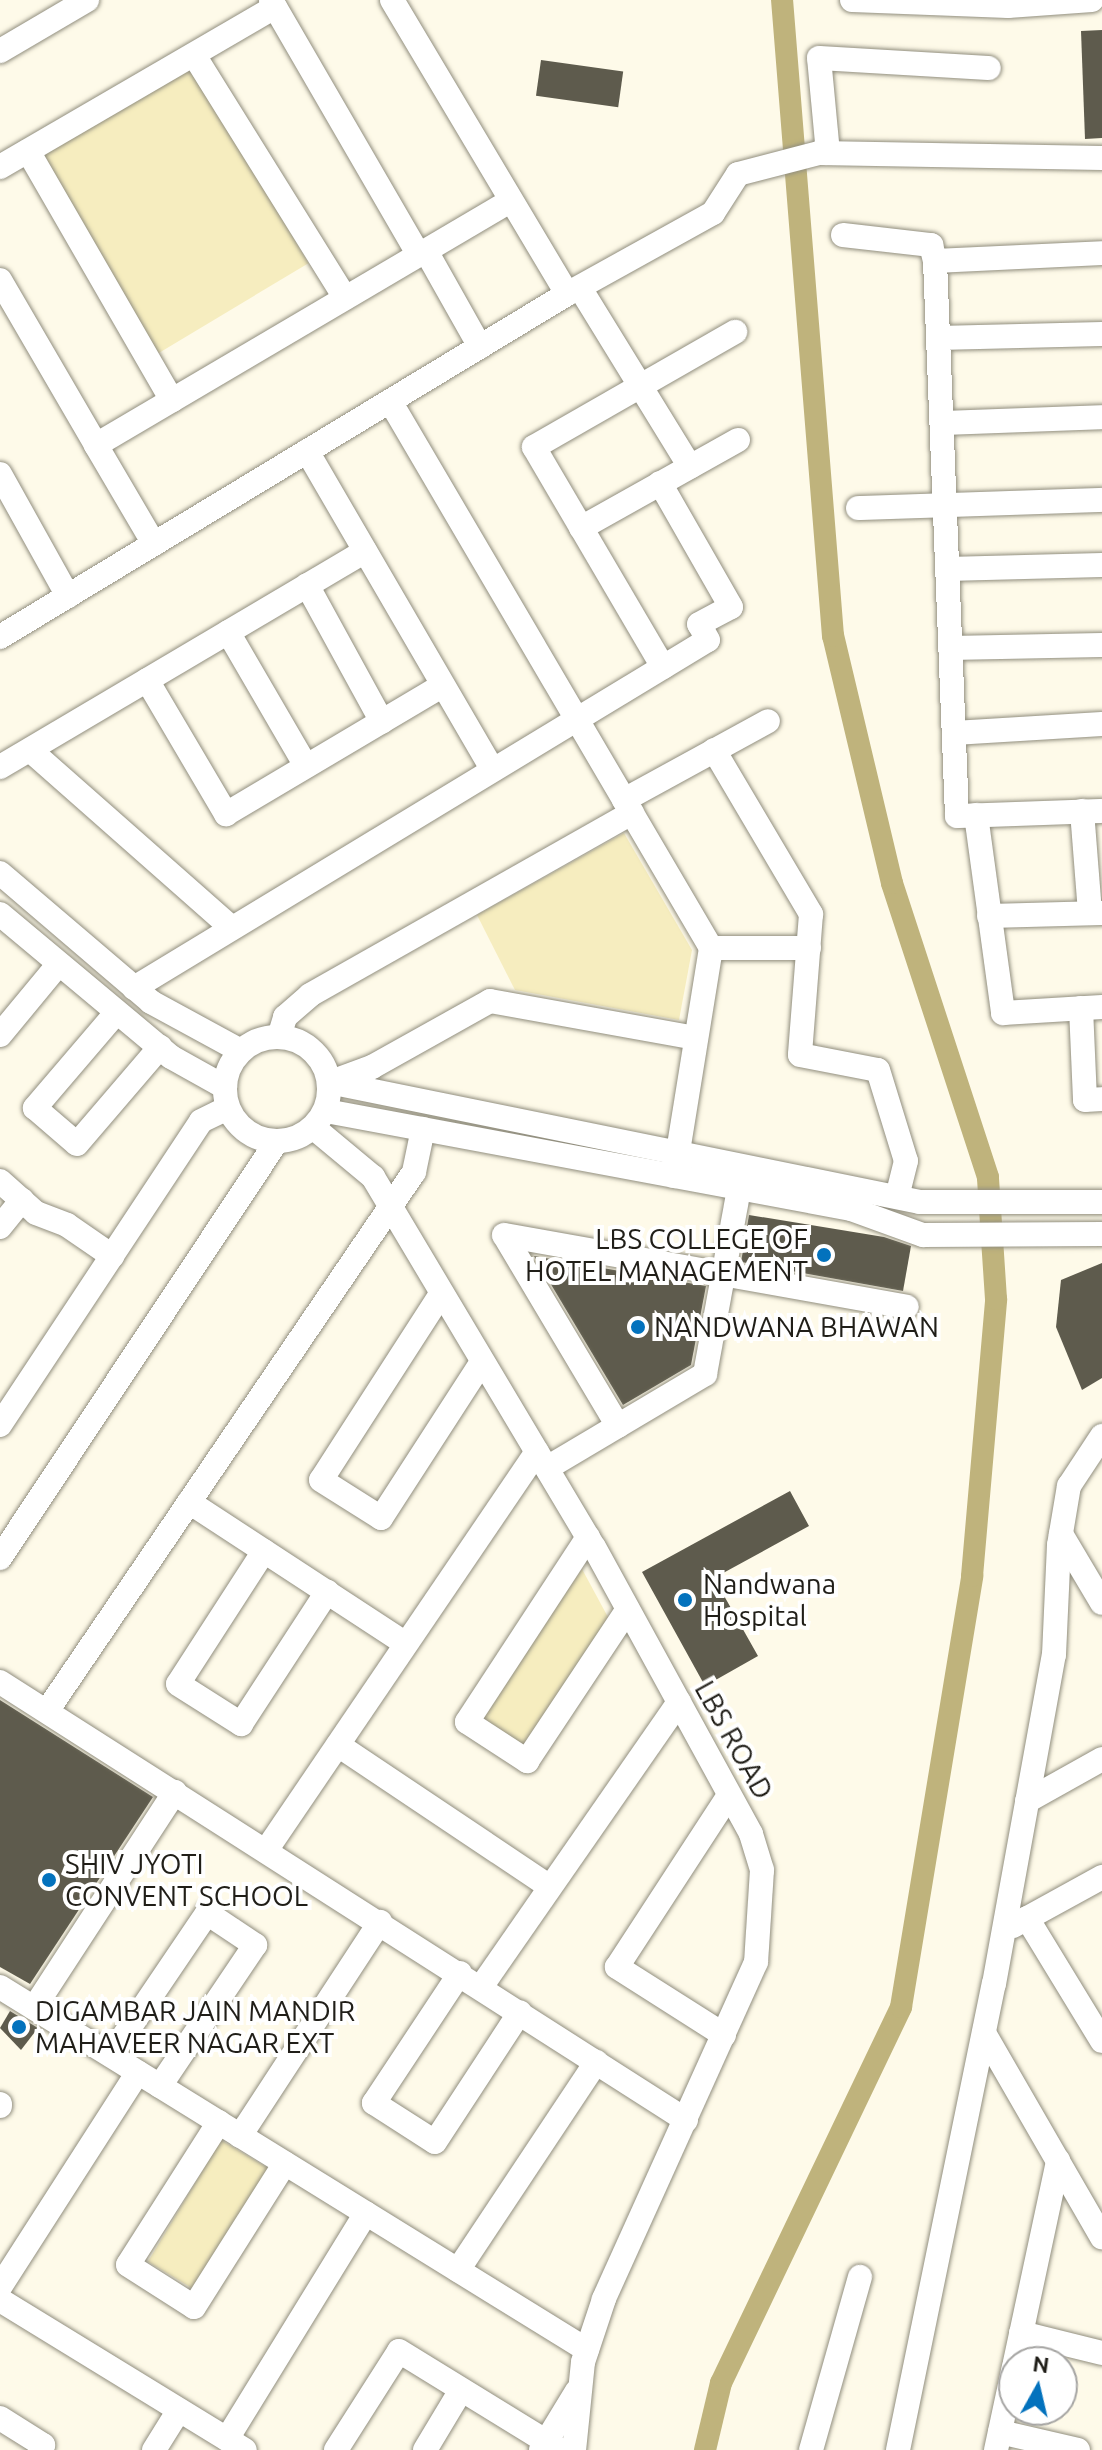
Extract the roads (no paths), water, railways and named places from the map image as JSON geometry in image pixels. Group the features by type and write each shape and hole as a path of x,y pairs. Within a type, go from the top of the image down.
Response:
{"street":[{"path":"0,51 87,0"},
{"path":"392,0 511,201 690,467"},
{"path":"852,0 1008,3 1092,0"},
{"path":"0,167 194,55 273,4 480,347"},
{"path":"194,55 345,298"},
{"path":"824,153 819,58 989,68"},
{"path":"28,151 172,400"},
{"path":"0,637 573,291 713,213 738,174 824,153 1102,158"},
{"path":"96,445 511,201"},
{"path":"843,235 931,245 935,261 954,733 966,816 989,916 1003,1013 1091,1007 1085,1100 1102,1099"},
{"path":"935,261 1102,253"},
{"path":"0,280 154,544"},
{"path":"663,667 534,447 735,332"},
{"path":"938,338 1102,334"},
{"path":"390,401 711,948 674,1176"},
{"path":"942,423 1102,417"},
{"path":"581,528 738,440"},
{"path":"307,451 492,769"},
{"path":"134,988 708,640 699,624 731,607 660,483"},
{"path":"3,488 68,596"},
{"path":"858,508 1102,500"},
{"path":"0,767 365,551"},
{"path":"947,569 1102,565"},
{"path":"307,585 382,722"},
{"path":"228,632 306,766"},
{"path":"950,648 1102,645"},
{"path":"147,680 226,814 443,685"},
{"path":"279,1037 285,1017 310,995 628,806 714,750 768,721"},
{"path":"954,733 1102,724"},
{"path":"30,750 232,928"},
{"path":"714,750 811,914 800,1055 878,1070 906,1161 908,1199"},
{"path":"966,816 1092,811 1096,913 989,916"},
{"path":"0,873 134,988 190,1027 241,1051"},
{"path":"0,1425 201,1121 226,1098 229,1067 241,1051 259,1040 279,1037 316,1053 329,1082 320,1119 296,1138 276,1142 239,1125 226,1098 1,918"},
{"path":"711,948 809,948"},
{"path":"0,1035 58,965"},
{"path":"329,1082 372,1067 490,1001 696,1038"},
{"path":"116,1013 35,1108 77,1144 160,1047"},
{"path":"329,1082 908,1199 1102,1202"},
{"path":"320,1119 423,1129 851,1209 923,1235 1102,1234"},
{"name":"LBS ROAD","path":"320,1119 373,1177 388,1209 588,1537 751,1834 762,1870 763,1915 756,1962 604,2299 587,2350 574,2450"},
{"path":"47,1711 414,1172 423,1129"},
{"path":"0,1558 276,1142"},
{"path":"0,1181 22,1200 112,1256"},
{"path":"267,1849 406,1644 542,1460 618,1426 705,1374 739,1188"},
{"path":"0,1227 22,1200"},
{"path":"618,1426 504,1235 723,1277 907,1307"},
{"path":"441,1294 321,1480 381,1518 482,1362"},
{"path":"898,2450 984,2033 1054,1655 1061,1534 1069,1486 1102,1436"},
{"path":"189,1502 406,1644"},
{"path":"1061,1534 1102,1603"},
{"path":"588,1537 467,1722 527,1761 628,1609"},
{"path":"264,1551 178,1684 241,1724 327,1592"},
{"path":"0,1682 267,1849 686,2120"},
{"path":"481,1987 679,1702"},
{"path":"338,1745 550,1887"},
{"path":"1027,1801 1102,1759"},
{"path":"34,2008 175,1792"},
{"path":"724,2035 617,1967 729,1795"},
{"path":"1004,1931 1102,1877"},
{"path":"111,2055 207,1913 255,1945 160,2086"},
{"path":"1027,1918 1102,2041"},
{"path":"240,2136 380,1922"},
{"path":"460,1973 374,2103 435,2142 520,2012"},
{"path":"0,1987 587,2350"},
{"path":"984,2033 1102,2237"},
{"path":"458,2270 596,2062"},
{"path":"0,2287 138,2072"},
{"path":"219,2122 128,2265 194,2307 285,2163"},
{"path":"1018,2346 1058,2161"},
{"path":"0,2300 236,2445 366,2213"},
{"path":"811,2450 860,2277"},
{"path":"1021,2333 1102,2353"},
{"path":"336,2450 399,2351 549,2448 580,2386"},
{"path":"425,2450 461,2390"},
{"path":"154,2450 179,2410"},
{"path":"0,2418 43,2445 40,2450"},
{"path":"998,2441 1078,2450"}],"waterway":[{"path":"705,2450 721,2383 901,2007 972,1576 996,1299 988,1177 892,883 833,636 782,0"}],"place":[{"name":"LBS COLLEGE OF HOTEL MANAGEMENT","path":"824,1255"},
{"name":"NANDWANA BHAWAN","path":"638,1327"},
{"name":"Nandwana Hospital","path":"685,1600"},
{"name":"SHIV JYOTI CONVENT SCHOOL","path":"49,1880"},
{"name":"DIGAMBAR JAIN MANDIR MAHAVEER NAGAR EXT","path":"19,2027"}]}
